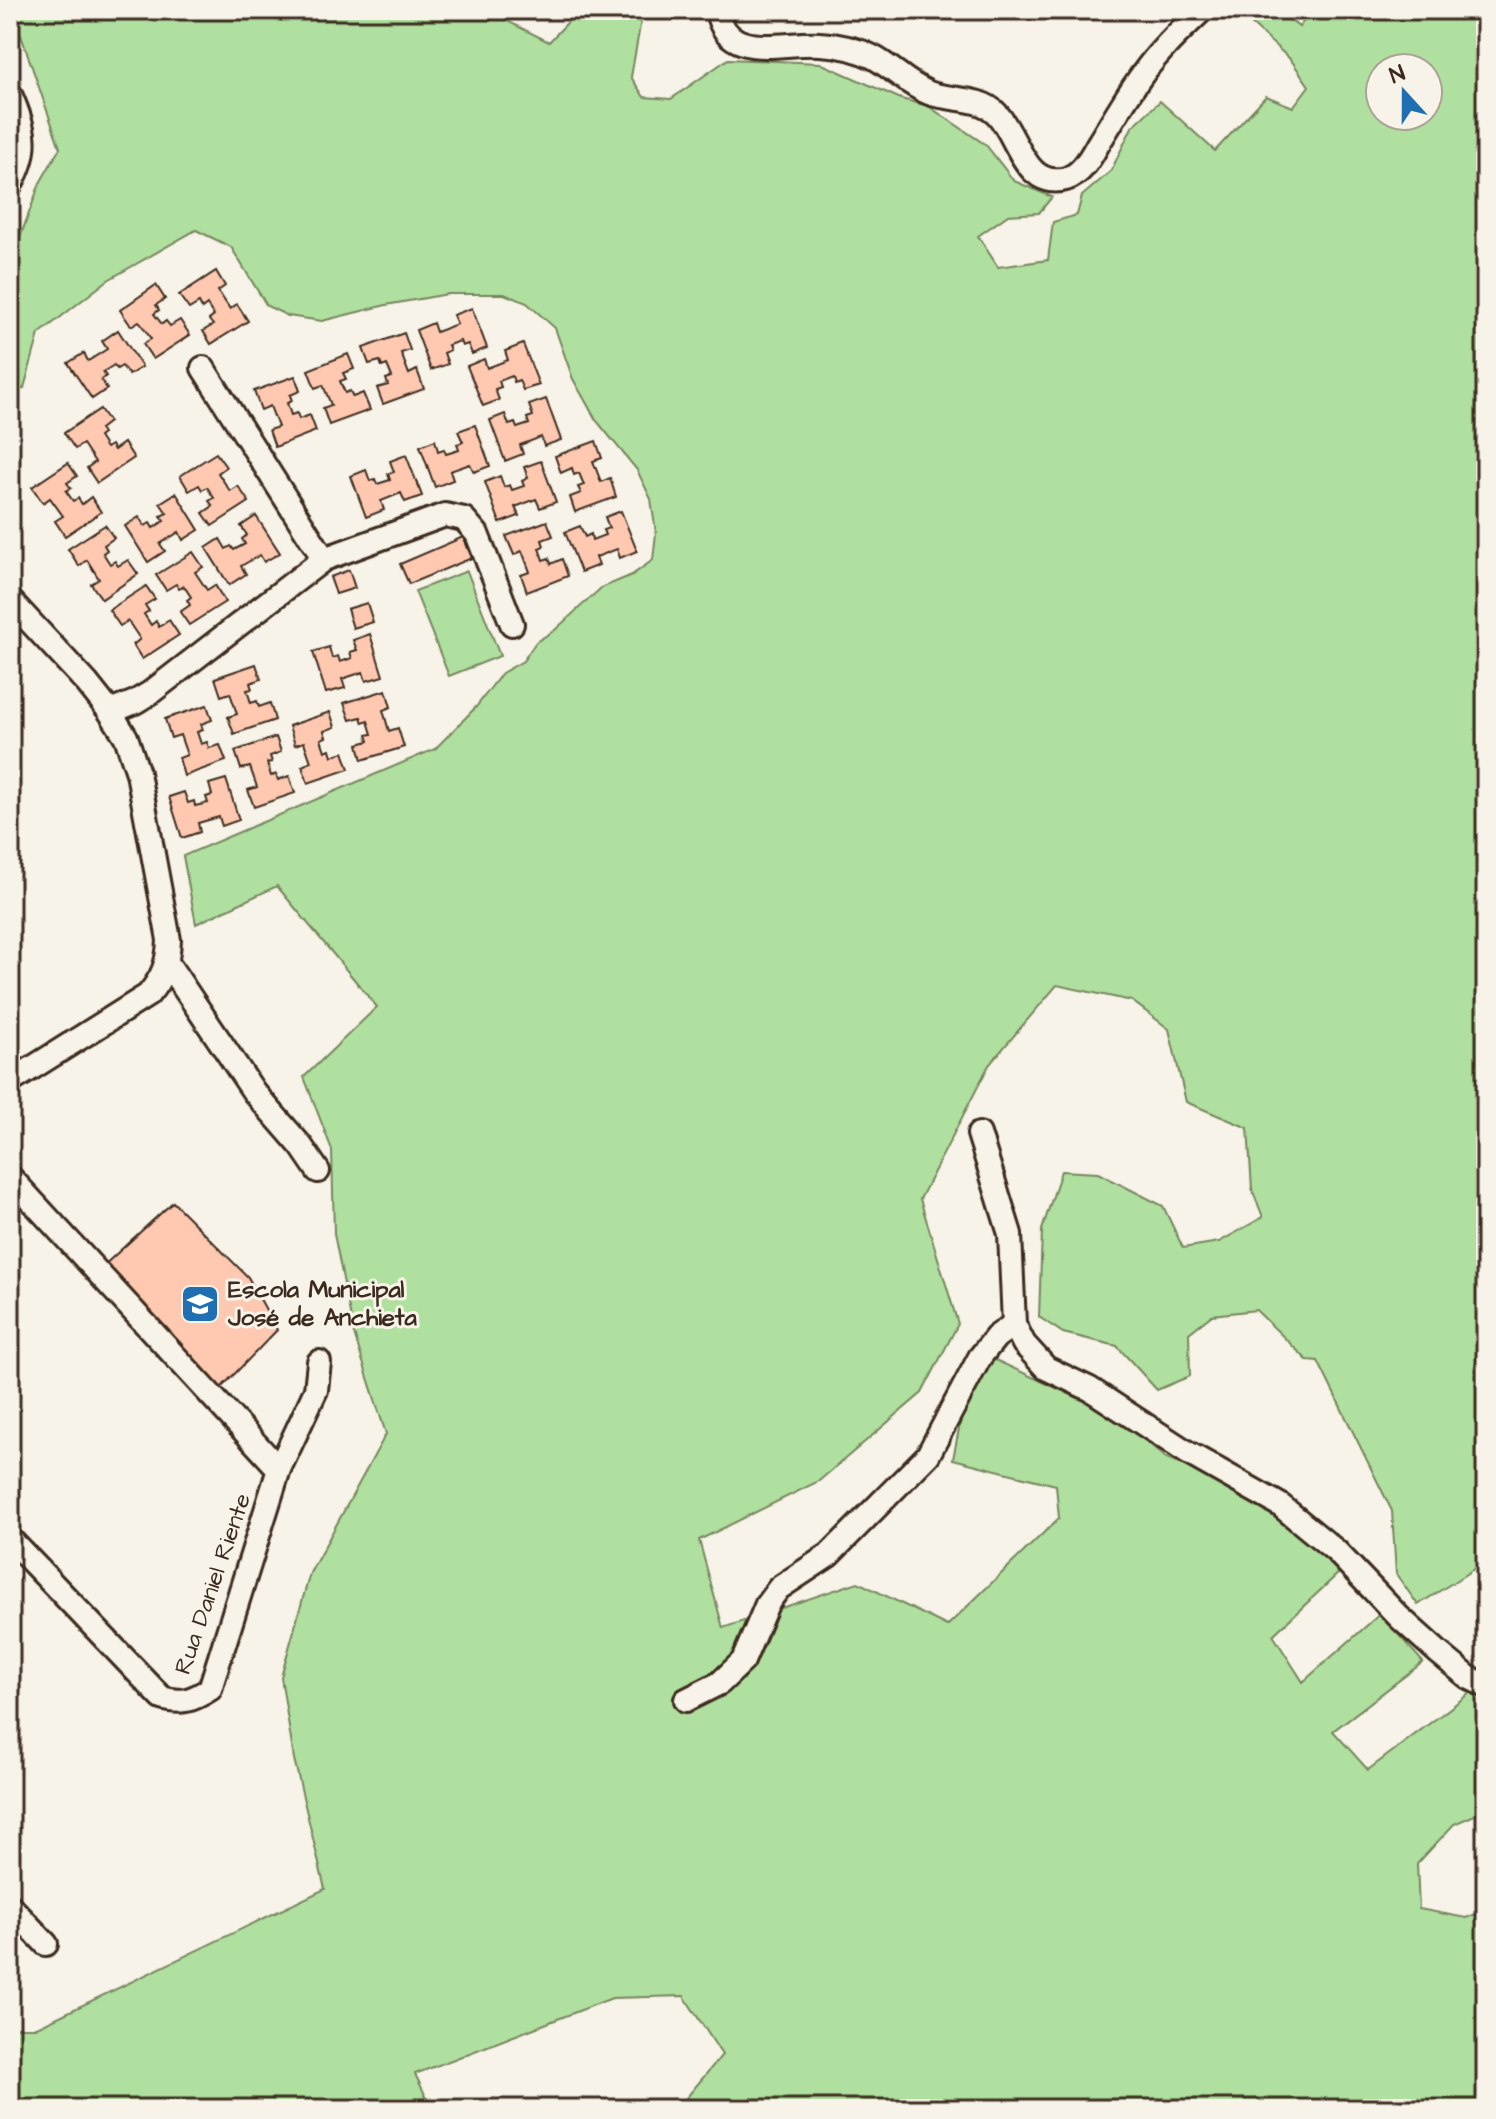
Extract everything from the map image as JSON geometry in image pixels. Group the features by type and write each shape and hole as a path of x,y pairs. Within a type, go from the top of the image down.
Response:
{"street":[{"path":"721,13 730,36 743,45 819,44 852,49 874,57 927,93 979,102 1003,121 1030,169 1047,180 1062,180 1076,175 1087,162 1133,88 1162,50 1202,10"},
{"path":"10,94 23,125 25,154 10,185"},
{"path":"203,368 324,559"},
{"path":"110,712 150,693 324,559 445,515 464,519 477,534 512,624"},
{"path":"10,600 87,683 126,737 138,773 169,940 168,964 160,981 148,995 10,1082"},
{"path":"168,964 254,1092 301,1146 318,1171"},
{"path":"979,1134 1010,1234 1014,1324 1024,1344 1046,1368 1090,1389 1188,1453 1280,1505 1336,1551 1399,1617 1439,1653 1468,1677 1486,1686"},
{"path":"10,1177 279,1469"},
{"path":"686,1700 720,1683 743,1661 767,1604 779,1588 829,1555 928,1455 980,1357 996,1337 1014,1324"},
{"name":"Rua Daniel Riente","path":"10,1539 162,1698 178,1702 193,1699 210,1689 279,1469 316,1390 319,1362"},
{"path":"10,1906 46,1944"}],"green space":[{"path":"30,10 489,10 549,42 579,10 650,10 641,20 631,77 644,97 671,99 728,59 820,63 901,99 928,106 986,145 1014,181 1052,197 1039,213 1008,215 978,236 998,267 1048,260 1053,222 1077,215 1082,196 1111,171 1132,127 1160,101 1215,151 1266,96 1293,107 1309,86 1291,60 1236,10 1277,10 1299,27 1312,10 1486,10 1486,1561 1418,1605 1396,1574 1392,1511 1318,1361 1307,1360 1256,1310 1212,1315 1189,1333 1190,1376 1157,1390 1117,1346 1063,1333 1039,1317 1042,1230 1061,1171 1098,1173 1163,1206 1183,1248 1219,1242 1263,1217 1252,1189 1248,1128 1186,1102 1169,1029 1132,1001 1057,985 989,1065 920,1199 958,1324 922,1393 819,1481 699,1540 723,1628 858,1582 947,1626 1059,1518 1056,1485 953,1459 965,1399 991,1358 1115,1415 1166,1458 1241,1488 1343,1569 1273,1635 1303,1682 1380,1614 1423,1662 1333,1731 1368,1770 1474,1690 1486,1697 1486,1810 1454,1824 1417,1864 1419,1909 1466,1918 1486,1910 1486,2109 677,2109 722,2055 684,1996 612,1998 415,2074 432,2109 10,2109 10,2027 37,2027 325,1889 294,1759 281,1677 310,1573 386,1434 354,1334 334,1234 332,1150 304,1077 377,1007 277,886 196,924 183,856 435,749 476,707 502,673 523,661 536,642 555,630 601,588 632,575 653,560 656,533 651,499 637,470 596,420 573,379 555,328 527,303 504,294 448,294 322,321 288,316 267,306 231,247 196,230 108,280 39,334 24,388 10,394 10,265 40,183 60,148 15,18"},
{"path":"467,571 500,656 449,676 415,591"}],"building":[{"path":"216,271 225,286 218,291 230,309 237,304 248,321 211,344 203,331 213,325 209,320 214,316 207,305 202,309 199,303 189,309 179,295"},
{"path":"156,285 165,299 156,305 159,310 154,314 162,324 166,321 170,326 180,320 190,335 153,359 143,344 151,339 139,321 131,326 120,310"},
{"path":"472,308 487,348 472,354 468,344 462,346 460,341 448,345 450,350 444,353 448,364 431,370 416,330 433,323 436,332 457,324 453,315"},
{"path":"118,330 142,367 129,375 122,366 117,369 114,365 103,372 106,376 101,380 107,389 92,399 68,363 84,353 88,361 107,349 102,341"},
{"path":"404,333 410,350 401,353 409,374 417,370 424,389 383,404 377,388 388,385 386,379 392,377 387,365 382,367 380,361 369,364 363,348"},
{"path":"523,344 539,385 523,390 519,380 514,382 512,376 499,381 501,387 495,389 499,400 483,406 467,366 484,359 487,368 508,360 505,351"},
{"path":"348,354 354,369 343,373 346,379 340,381 345,393 350,391 353,397 363,393 370,410 329,425 323,408 331,405 323,385 315,388 308,370"},
{"path":"295,376 300,391 290,395 292,401 287,403 291,415 297,413 299,419 310,415 316,431 275,447 269,430 278,427 270,406 261,410 254,391"},
{"path":"546,399 561,440 544,446 541,437 520,445 523,454 505,461 490,420 505,414 509,425 515,423 517,428 529,424 527,418 533,416 529,405"},
{"path":"100,409 109,422 100,429 103,434 99,437 106,448 111,445 114,450 124,443 134,458 97,483 87,468 95,462 83,444 75,449 64,433"},
{"path":"475,425 490,466 474,472 470,464 450,471 453,480 435,487 420,446 435,440 438,451 444,449 446,454 459,450 457,444 463,442 458,431"},
{"path":"596,441 602,458 593,461 601,482 610,478 616,497 575,512 570,497 581,493 578,487 584,485 579,473 574,475 572,468 561,473 555,456"},
{"path":"216,453 226,467 218,473 230,491 238,486 249,502 212,526 203,513 213,506 209,501 214,498 207,487 202,490 199,485 189,491 180,476"},
{"path":"406,455 422,496 405,502 401,493 381,501 384,510 366,517 351,476 366,470 370,481 375,479 377,484 390,480 388,474 394,472 390,461"},
{"path":"541,461 556,502 540,508 536,499 515,507 519,516 500,523 485,482 500,476 504,487 510,485 512,490 524,486 522,481 528,478 524,467"},
{"path":"68,463 77,476 67,483 71,488 66,491 73,501 78,498 82,504 91,497 101,512 65,536 55,521 63,516 50,498 43,503 32,487"},
{"path":"176,493 199,530 183,540 179,532 160,544 165,551 148,562 125,526 139,517 145,526 150,523 153,528 164,521 161,516 167,513 160,503"},
{"path":"621,511 637,551 620,558 617,549 596,557 599,565 581,572 565,532 580,526 585,537 591,534 592,540 605,535 603,530 609,528 605,517"},
{"path":"256,516 280,553 264,562 260,555 241,566 246,574 229,585 206,548 220,539 226,549 231,546 234,550 245,544 242,539 247,535 241,526"},
{"path":"547,521 553,536 542,540 544,546 539,548 543,560 549,558 551,564 562,559 568,576 527,592 521,575 530,572 522,551 514,555 506,536"},
{"path":"105,525 114,538 104,545 107,550 103,553 110,564 115,561 118,566 128,560 138,574 102,599 91,584 99,579 87,560 79,566 68,549"},
{"path":"463,537 472,558 409,584 400,564"},
{"path":"193,552 203,567 195,572 207,590 215,585 225,602 189,625 180,612 190,605 187,600 191,597 184,586 179,589 176,584 166,590 156,575"},
{"path":"349,570 355,588 336,594 330,577"},
{"path":"146,586 155,599 145,605 149,611 144,614 151,625 156,621 159,627 169,620 179,635 142,659 133,645 140,639 128,621 120,626 109,610"},
{"path":"367,603 373,622 353,628 347,609"},
{"path":"370,634 383,676 366,681 363,672 342,679 345,688 326,693 313,652 329,647 332,658 338,656 340,662 352,658 350,652 357,650 353,640"},
{"path":"256,664 261,679 250,683 252,689 247,690 251,703 257,701 259,707 270,703 275,720 234,734 228,717 237,714 230,693 221,696 215,678"},
{"path":"386,690 391,707 383,710 389,731 398,728 404,747 362,760 358,744 369,741 367,735 372,734 368,721 363,723 361,717 350,720 344,703"},
{"path":"207,705 212,720 201,724 203,730 197,732 201,744 207,742 209,748 220,745 226,761 184,776 179,758 187,755 180,735 171,738 165,719"},
{"path":"330,712 335,727 324,731 326,737 321,739 325,751 330,749 332,756 343,752 349,769 308,783 302,766 311,762 304,742 295,745 289,726"},
{"path":"276,737 281,752 270,756 272,762 267,763 271,776 276,774 278,780 289,776 295,793 254,807 248,790 257,787 250,767 241,769 235,751"},
{"path":"226,779 239,820 222,826 219,817 198,823 200,832 182,838 169,797 184,792 188,803 194,801 195,806 208,803 206,797 212,795 209,784"},
{"name":"Escola Municipal José de Anchieta","path":"173,1202 248,1277 277,1330 220,1389 101,1268"}],"place":[{"name":"Escola Municipal José de Anchieta","path":"200,1304"}]}
